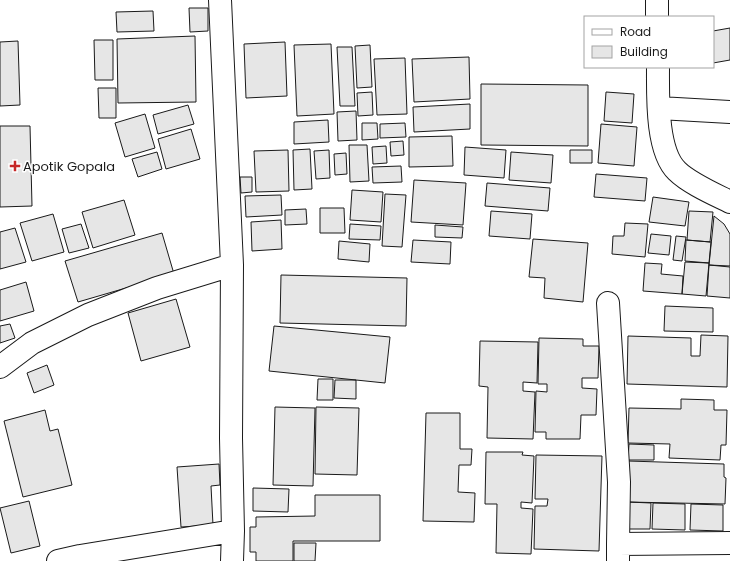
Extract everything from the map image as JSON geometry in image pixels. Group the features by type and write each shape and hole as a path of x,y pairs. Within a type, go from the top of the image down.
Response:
{"street":[{"path":"220,0 232,265 232,561"},
{"path":"657,0 657,16"},
{"path":"658,68 659,108 663,141 672,166 683,177 730,202"},
{"path":"659,108 730,112"},
{"path":"0,367 32,343 88,315 157,288 232,265"},
{"path":"608,303 618,482 618,552 730,543"},
{"path":"58,561 80,556 233,531"}],"building":[{"path":"189,8 208,8 208,31 190,32"},
{"path":"153,11 154,31 117,32 116,12"},
{"path":"730,28 730,60 714,63 714,31"},
{"path":"195,36 196,102 118,103 117,39"},
{"path":"94,40 113,40 113,80 95,80"},
{"path":"18,41 20,105 0,106 0,42"},
{"path":"285,42 287,96 246,98 244,44"},
{"path":"331,44 334,114 297,116 294,45"},
{"path":"370,45 372,87 357,88 355,46"},
{"path":"337,47 352,47 355,106 340,106"},
{"path":"469,57 470,99 414,102 412,59"},
{"path":"405,58 407,114 377,115 374,59"},
{"path":"481,84 588,85 588,146 481,145"},
{"path":"98,88 116,88 116,118 99,118"},
{"path":"372,92 373,115 358,116 357,93"},
{"path":"606,92 634,94 632,123 604,121"},
{"path":"470,104 470,129 414,132 413,107"},
{"path":"188,105 194,124 158,134 153,115"},
{"path":"356,111 357,140 338,141 337,112"},
{"path":"145,114 155,148 125,157 115,123"},
{"path":"328,120 329,142 294,144 294,122"},
{"path":"362,123 377,123 378,139 362,140"},
{"path":"405,123 406,137 380,138 380,124"},
{"path":"601,124 637,127 634,166 598,163"},
{"name":"Apotik Gopala","path":"0,126 30,126 32,206 0,207"},
{"path":"191,129 200,159 166,169 158,139"},
{"path":"452,136 453,166 409,167 409,137"},
{"path":"403,141 404,155 391,156 390,142"},
{"path":"349,145 367,145 369,181 350,182"},
{"path":"386,146 387,163 373,164 372,147"},
{"path":"465,147 506,150 504,178 464,175"},
{"path":"310,149 312,189 294,190 293,150"},
{"path":"288,150 289,191 256,192 254,151"},
{"path":"329,150 330,178 316,179 314,151"},
{"path":"570,150 592,150 592,163 570,163"},
{"path":"157,152 162,169 138,177 132,159"},
{"path":"511,152 553,155 551,183 509,180"},
{"path":"346,153 347,174 335,175 334,154"},
{"path":"401,166 402,182 373,183 372,167"},
{"path":"596,174 647,178 645,201 594,197"},
{"path":"240,177 252,177 252,192 241,193"},
{"path":"414,180 466,183 463,225 411,222"},
{"path":"487,183 550,188 548,211 485,206"},
{"path":"352,190 383,192 381,222 350,220"},
{"path":"385,194 406,195 402,247 382,246"},
{"path":"281,195 282,215 246,217 245,196"},
{"path":"653,197 689,202 685,226 649,222"},
{"path":"124,200 135,235 93,248 82,212"},
{"path":"320,208 344,208 345,233 320,233"},
{"path":"306,209 307,224 285,225 285,210"},
{"path":"491,211 532,214 530,239 489,236"},
{"path":"689,211 713,212 710,242 687,240"},
{"path":"53,214 64,252 32,261 20,223"},
{"path":"714,216 724,224 730,234 730,266 709,265"},
{"path":"281,220 282,249 252,251 251,222"},
{"path":"625,223 648,224 645,257 612,254 613,236 624,236"},
{"path":"81,224 89,248 69,253 62,229"},
{"path":"350,224 381,226 380,240 349,239"},
{"path":"435,225 463,227 462,238 435,237"},
{"path":"15,228 26,262 0,269 0,232"},
{"path":"162,233 174,274 78,302 65,261"},
{"path":"651,234 671,236 669,255 648,253"},
{"path":"676,236 686,237 682,261 673,260"},
{"path":"533,239 588,243 583,302 544,298 545,278 529,277"},
{"path":"413,240 451,242 450,264 411,262"},
{"path":"686,240 711,242 709,263 685,261"},
{"path":"339,241 370,244 369,262 338,259"},
{"path":"685,262 709,263 706,296 682,294"},
{"path":"645,263 662,264 661,274 683,276 682,294 643,291"},
{"path":"709,265 730,267 730,298 707,296"},
{"path":"281,275 407,278 406,326 280,323"},
{"path":"26,282 34,311 0,321 0,290"},
{"path":"176,299 190,347 141,361 128,313"},
{"path":"665,306 713,308 713,332 664,331"},
{"path":"10,324 15,338 0,343 0,326"},
{"path":"274,326 390,337 385,383 269,371"},
{"path":"701,335 728,336 727,387 627,384 628,336 691,338 691,356 700,356"},
{"path":"539,338 583,339 583,346 599,346 598,378 582,378 582,388 597,389 596,415 581,415 580,439 546,439 546,432 535,432 536,391 547,392 547,384 538,384"},
{"path":"480,341 538,342 537,383 523,382 523,391 535,392 533,439 487,438 488,387 479,386"},
{"path":"47,365 54,385 34,393 27,373"},
{"path":"318,379 333,379 333,400 317,400"},
{"path":"335,380 356,380 356,399 334,398"},
{"path":"681,399 714,400 714,410 727,410 726,445 721,445 720,460 669,458 670,444 628,443 629,408 681,409"},
{"path":"275,407 315,408 313,486 273,485"},
{"path":"316,407 359,408 357,475 315,474"},
{"path":"45,410 50,431 58,429 72,485 23,497 4,421"},
{"path":"426,413 460,413 460,449 472,449 471,465 459,465 458,492 475,493 474,522 423,521"},
{"path":"629,444 654,445 654,460 628,460"},
{"path":"486,452 523,452 522,455 534,456 532,503 521,502 521,508 533,509 531,554 496,553 497,504 485,504"},
{"path":"536,455 602,456 599,551 534,549 535,506 547,506 548,499 535,499"},
{"path":"628,461 724,464 724,477 726,478 725,504 627,502"},
{"path":"219,464 220,485 211,486 213,525 181,527 177,467"},
{"path":"253,488 289,489 288,512 253,511"},
{"path":"315,495 380,495 380,541 293,541 293,561 256,561 256,552 250,552 250,527 256,527 256,517 315,516"},
{"path":"29,501 40,546 11,553 0,508"},
{"path":"628,502 651,503 650,529 627,529"},
{"path":"653,503 685,504 685,530 652,529"},
{"path":"691,504 723,505 723,531 690,530"},
{"path":"294,543 316,543 315,561 294,561"}],"place":[{"name":"Apotik Gopala","path":"15,166"}]}
